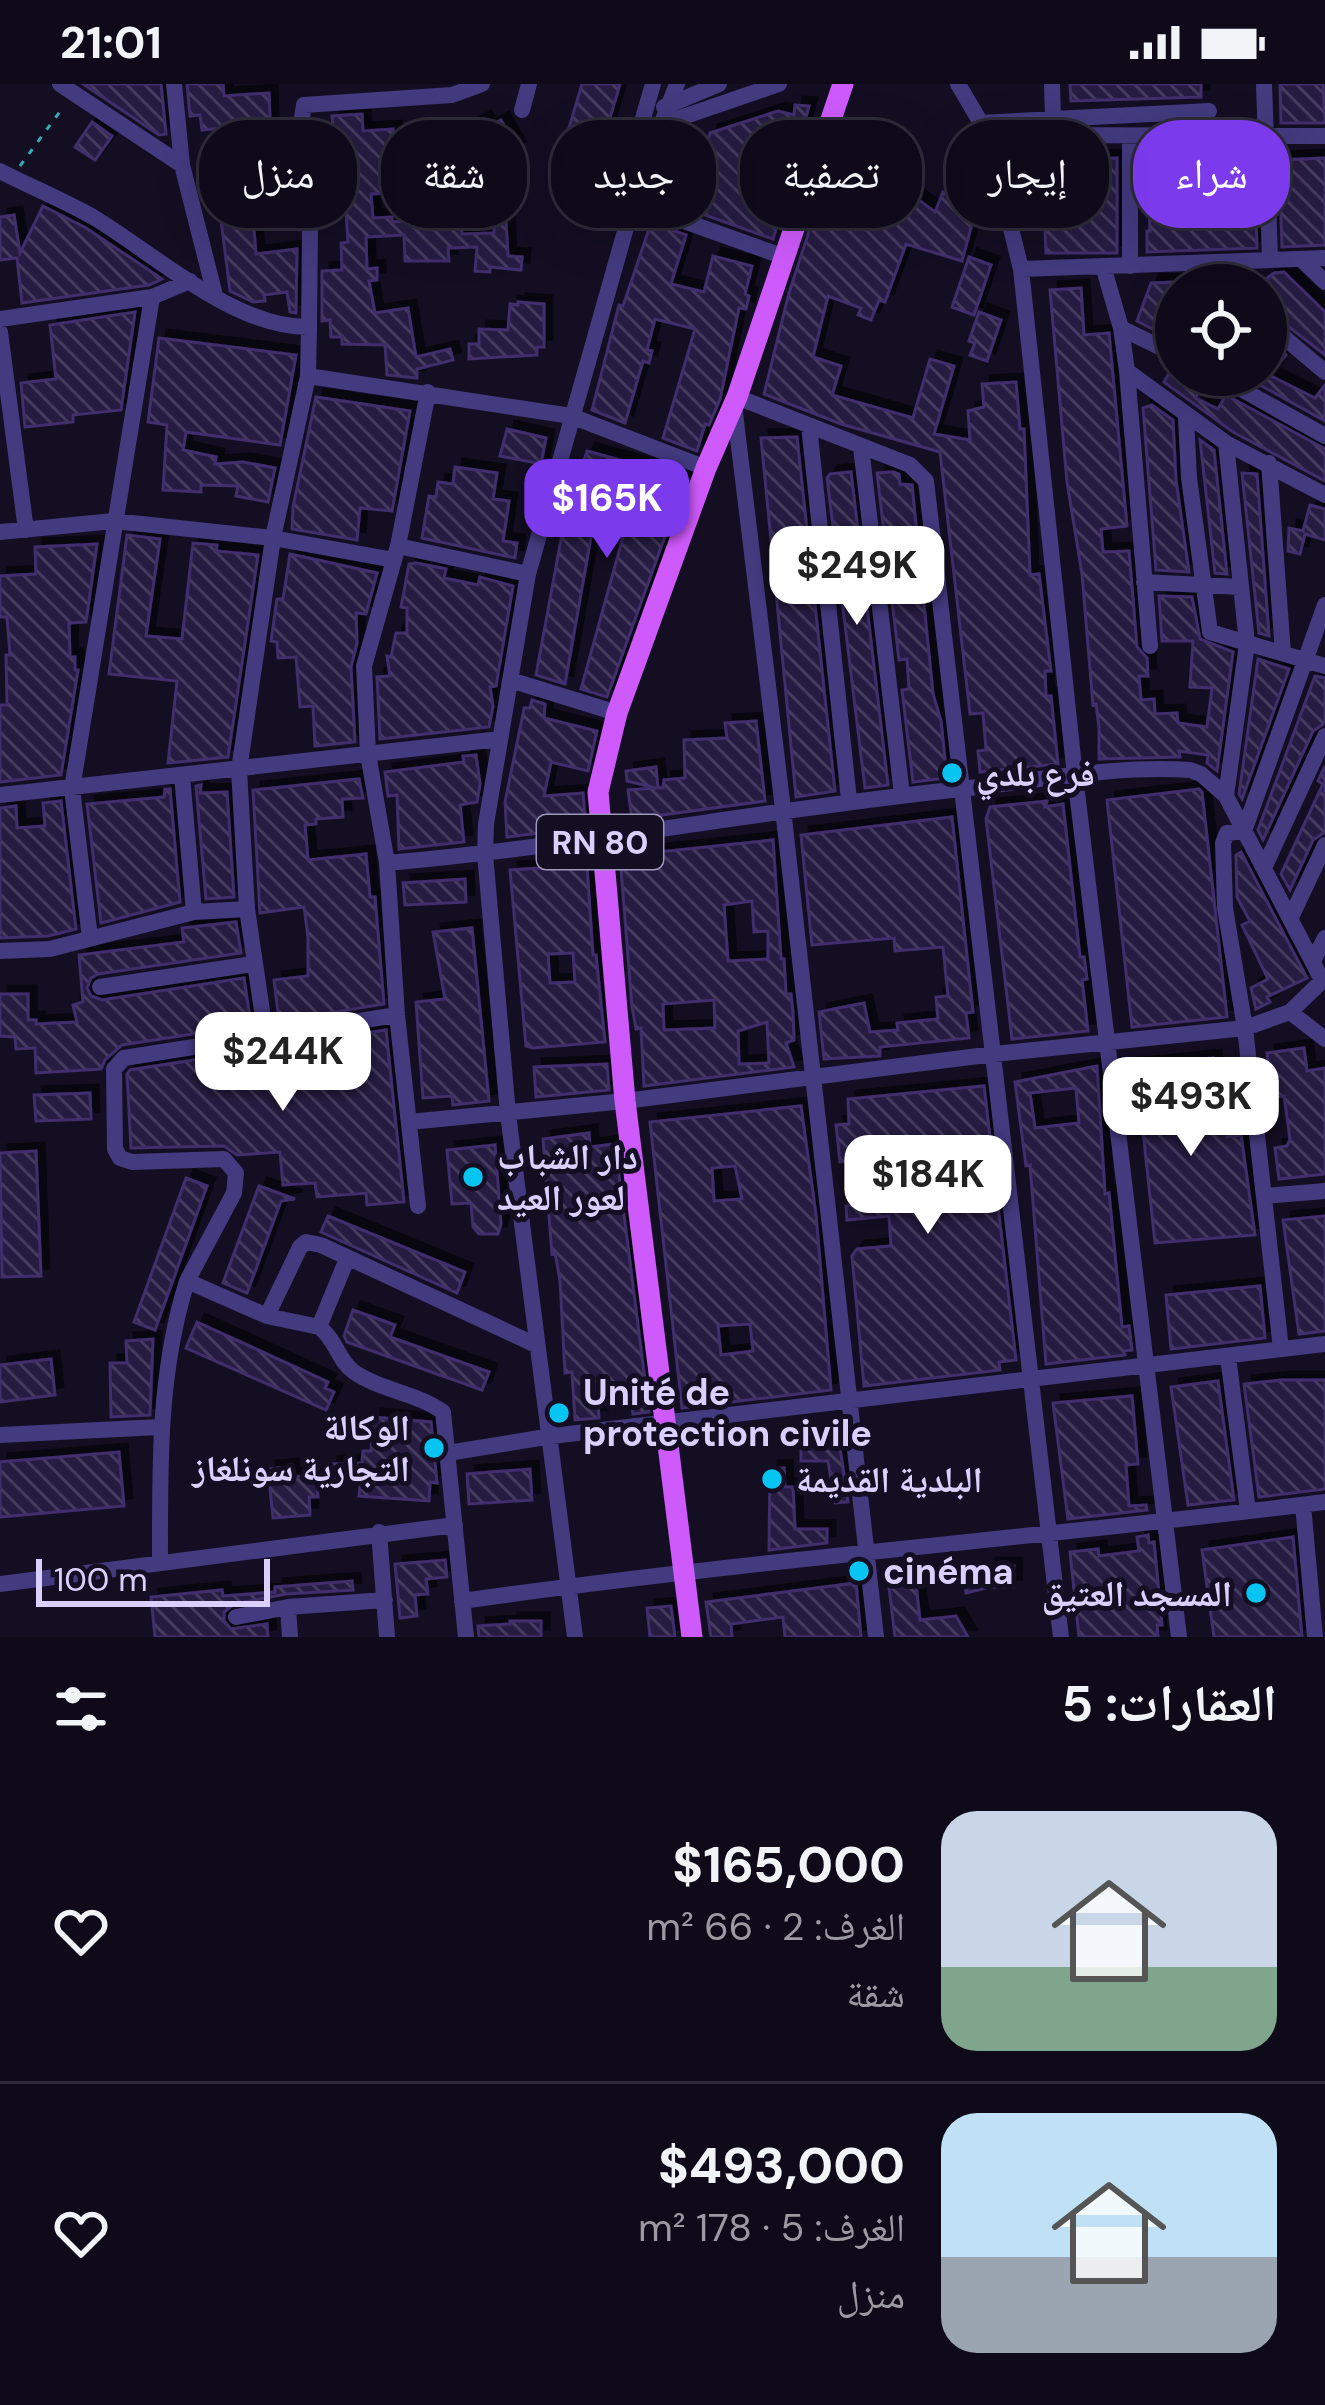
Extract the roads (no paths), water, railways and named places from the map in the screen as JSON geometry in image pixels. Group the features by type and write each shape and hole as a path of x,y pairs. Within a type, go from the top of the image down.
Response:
{"main road":[{"name":"RN 80","path":"692,1637 626,1101 598,792 617,713 735,401 843,84"}],"street":[{"path":"173,84 182,165 215,296"},
{"path":"266,1038 247,909 239,770 272,538 308,376 310,227 301,124 304,105 452,95 482,84"},
{"path":"512,84 525,98"},
{"path":"644,120 653,84"},
{"path":"664,120 676,84"},
{"path":"645,110 670,106 718,84"},
{"path":"682,120 779,84"},
{"path":"943,84 961,92 978,120"},
{"path":"1052,84 1053,117"},
{"path":"1264,84 1264,120"},
{"path":"67,89 182,165"},
{"path":"1036,120 1209,111"},
{"path":"1109,135 1130,136 1130,266"},
{"path":"1290,136 1325,136"},
{"path":"6,174 91,216 239,309 290,327 309,327"},
{"path":"575,1637 508,1114 485,854 528,574 625,228"},
{"path":"703,228 782,256"},
{"path":"1010,228 1021,269 1075,776 1180,1637"},
{"path":"1268,228 1270,259"},
{"path":"1210,264 1325,258"},
{"path":"1301,259 1325,282"},
{"path":"1102,266 1121,328 1127,371 1150,646"},
{"path":"1021,269 1155,266"},
{"path":"0,319 152,297 190,281"},
{"path":"91,938 72,789 152,297"},
{"path":"1121,328 1155,345"},
{"path":"0,332 26,530"},
{"path":"1287,340 1325,372"},
{"path":"1127,371 1186,418 1325,495"},
{"path":"308,376 571,416 706,468"},
{"path":"418,1206 397,1015 387,863 368,754 364,666 396,553 428,392"},
{"path":"1254,396 1325,436"},
{"path":"876,1637 735,401 910,465 926,482 1061,1637"},
{"path":"1186,418 1201,585 1210,632 1325,666"},
{"path":"809,426 849,800"},
{"path":"1226,443 1247,643 1226,796"},
{"path":"861,447 902,795"},
{"path":"1269,463 1283,653"},
{"path":"0,468 20,466"},
{"path":"0,532 114,521 396,553 528,574"},
{"path":"1144,582 1240,587"},
{"path":"1244,831 1325,605"},
{"path":"510,680 617,713"},
{"path":"1264,868 1325,736"},
{"path":"0,796 500,739"},
{"path":"387,863 485,854 849,800 1075,776 1190,770 1201,773 1226,796 1324,979 1289,1012 1245,1028 409,1122"},
{"path":"182,776 194,911"},
{"path":"1244,831 1224,838 1222,871 1281,1349"},
{"path":"1292,915 1325,845"},
{"path":"0,951 50,949 194,911 247,909"},
{"path":"1313,961 1325,938"},
{"path":"100,987 253,964"},
{"path":"1289,1012 1325,1039"},
{"path":"160,1561 159,1427 171,1335 187,1281 234,1193 236,1173 224,1159 133,1162 119,1158 115,1149 115,1064 124,1058 397,1015"},
{"path":"1264,1196 1325,1191"},
{"path":"267,1316 303,1244 321,1245 536,1345"},
{"path":"319,1327 347,1258"},
{"path":"187,1281 267,1316 319,1327 330,1334 350,1370 376,1385 440,1408 445,1417 466,1637"},
{"path":"448,1453 552,1436 1325,1344"},
{"path":"1228,1357 1248,1511"},
{"path":"0,1435 159,1427"},
{"path":"462,1601 683,1570 865,1555 1325,1502"},
{"path":"1303,1505 1315,1637"},
{"path":"0,1584 454,1525"},
{"path":"379,1532 387,1637"},
{"path":"236,1617 288,1607 385,1600"},
{"path":"288,1607 290,1637"}],"place":[{"name":"فرع بلدي","path":"952,773"},
{"name":"دار الشباب لعور العيد","path":"473,1177"},
{"name":"Unité de protection civile","path":"559,1413"},
{"name":"الوكالة التجارية سونلغاز","path":"434,1448"},
{"name":"البلدية القديمة","path":"772,1479"},
{"name":"cinéma","path":"859,1571"},
{"name":"المسجد العتيق","path":"1256,1593"}]}
